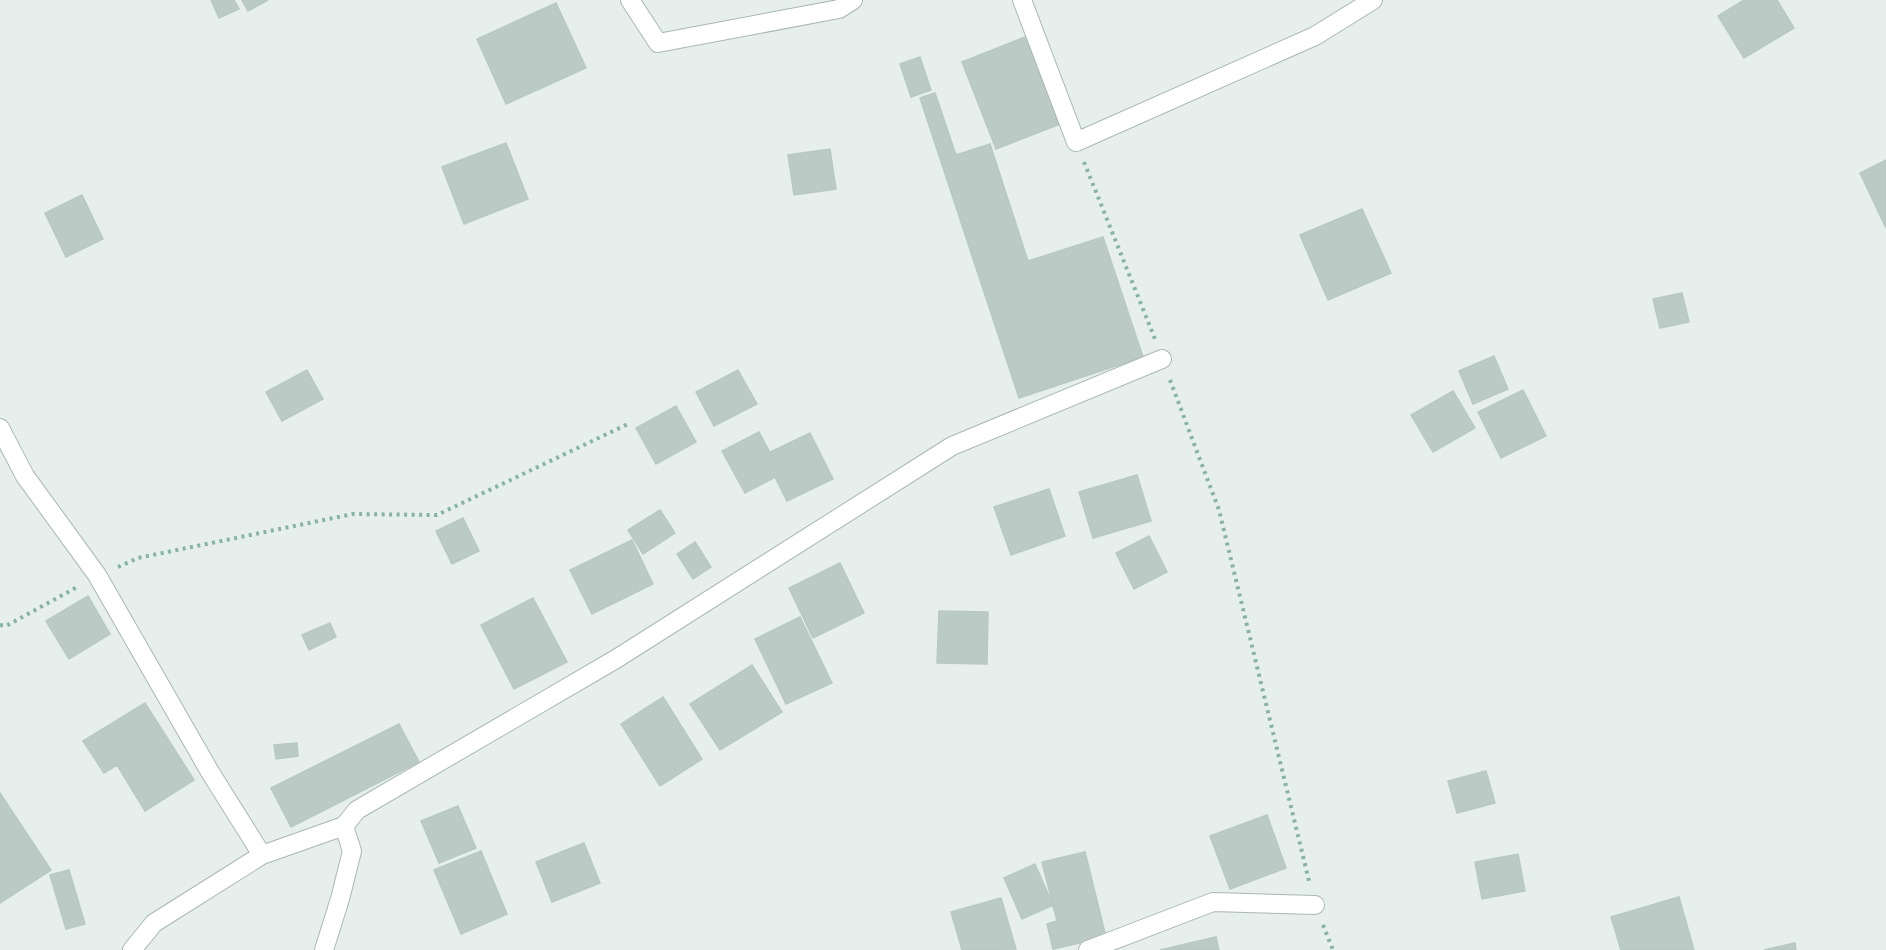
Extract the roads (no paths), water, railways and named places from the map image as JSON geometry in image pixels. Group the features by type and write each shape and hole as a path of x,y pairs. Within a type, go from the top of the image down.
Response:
{"street":[{"path":"630,0 658,43 839,9 853,0"},
{"path":"1022,0 1076,142 1315,36 1373,0"},
{"path":"132,950 154,923 262,855 344,826 357,810 616,659 952,446 1162,359"},
{"path":"0,428 26,476 97,575 210,772 262,855"},
{"path":"324,950 352,851 344,826"},
{"path":"1088,950 1213,902 1315,905"}]}
